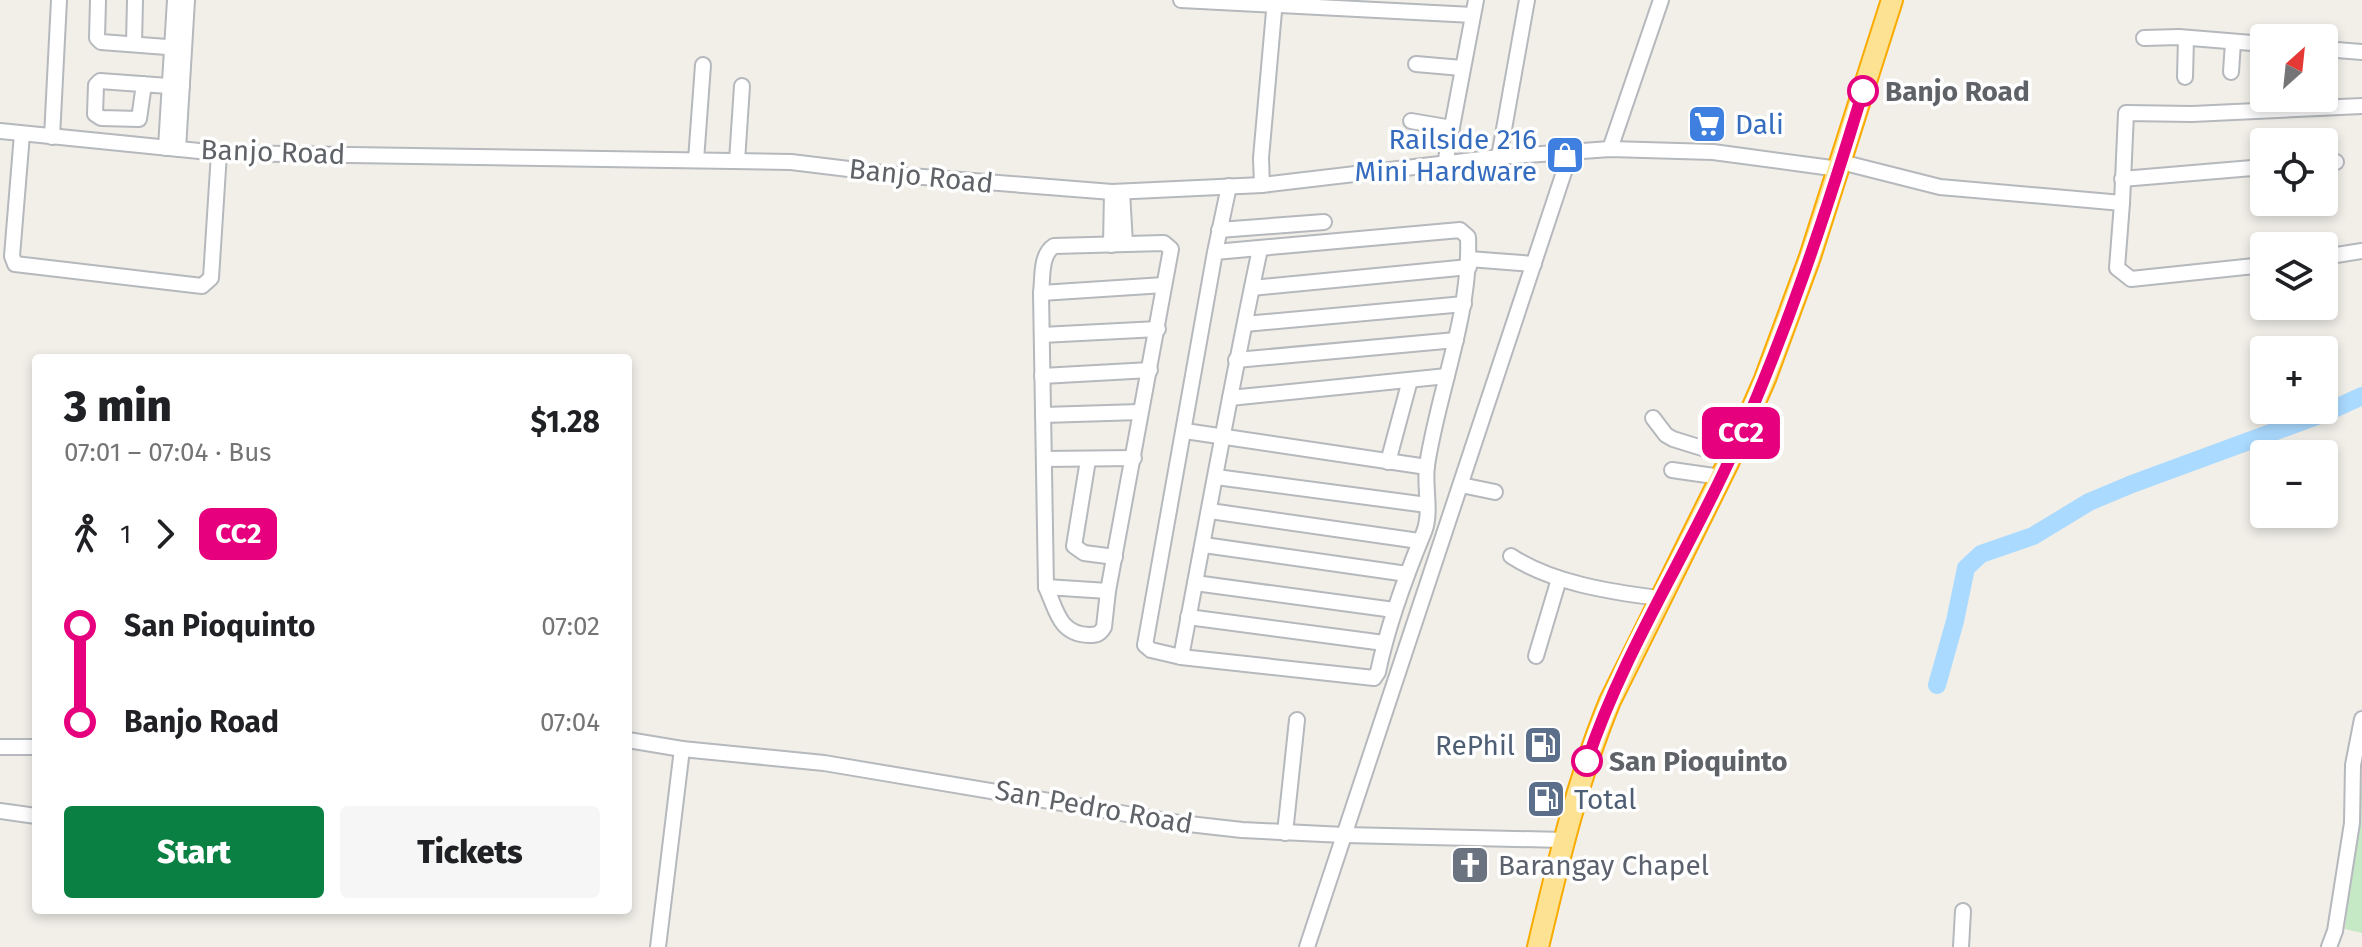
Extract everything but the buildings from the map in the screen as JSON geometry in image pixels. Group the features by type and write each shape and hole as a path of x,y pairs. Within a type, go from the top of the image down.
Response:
{"highway":[{"path":"1538,947 1564,840 1593,742 1659,598 1731,457 1796,299 1892,0"}],"street":[{"path":"52,137 59,0"},
{"path":"98,0 98,40 178,48"},
{"path":"134,44 135,0"},
{"path":"172,148 178,48 175,0"},
{"path":"178,48 187,0"},
{"path":"1181,0 1335,4 1473,15"},
{"path":"1445,164 1476,0"},
{"path":"1499,157 1527,0"},
{"path":"1610,149 1661,0"},
{"path":"1262,185 1261,158 1274,3"},
{"path":"2144,38 2250,43"},
{"path":"2185,77 2186,38"},
{"path":"2231,72 2233,42"},
{"path":"2338,53 2362,52"},
{"path":"1416,64 1462,68"},
{"path":"696,160 703,65"},
{"path":"144,84 176,86"},
{"path":"737,161 742,86"},
{"path":"2250,266 2131,279 2117,268 2126,113 2192,114 2362,106"},
{"path":"1411,121 1452,128"},
{"name":"Banjo Road","path":"0,131 219,153 791,162 925,177 1117,192 1262,185 1571,151 1713,152 1840,166 1940,187 2122,203"},
{"path":"22,134 12,256 15,264 202,286 211,278 219,153"},
{"path":"1307,947 1571,151"},
{"path":"2122,179 2250,168"},
{"path":"1215,252 1460,230 1468,237 1469,263 1464,304 1427,467 1424,531 1394,610 1378,672 1370,679 1181,657 1151,650 1144,641 1185,431 1215,252 1219,230 1229,186"},
{"path":"1117,192 1118,245"},
{"path":"1219,230 1324,222"},
{"path":"1164,243 1171,249 1164,285 1104,627 1102,632 1093,636 1073,634 1067,630 1046,587 1041,293 1047,250 1054,246 1164,243"},
{"path":"1181,657 1204,545 1221,436 1260,249"},
{"path":"2338,255 2362,251"},
{"path":"1252,288 1469,263 1534,264"},
{"path":"1041,293 1164,285"},
{"path":"1245,324 1464,304"},
{"path":"1042,335 1158,329"},
{"path":"1236,360 1456,340"},
{"path":"1042,376 1150,370"},
{"path":"1230,398 1447,376"},
{"path":"1388,462 1410,380"},
{"path":"1043,415 1140,412"},
{"path":"1653,418 1673,439 1731,457"},
{"path":"1185,431 1427,467"},
{"path":"1044,459 1134,458"},
{"path":"1088,460 1074,546 1084,553 1115,557"},
{"path":"1672,470 1721,477"},
{"path":"1216,477 1427,505"},
{"path":"1461,485 1495,492"},
{"path":"1210,511 1419,541"},
{"path":"1204,545 1407,574"},
{"path":"1511,556 1539,573 1559,579 1659,598"},
{"path":"1536,656 1559,579"},
{"path":"1195,583 1394,610"},
{"path":"1046,587 1108,591"},
{"path":"1188,617 1384,643"},
{"path":"2329,947 2335,931 2352,823 2353,765 2362,719"},
{"path":"1285,833 1297,720"},
{"name":"San Pedro Road","path":"632,741 682,749 824,763 1180,823 1285,833 1564,840"},
{"path":"0,747 32,747"},
{"path":"658,947 682,749"},
{"path":"0,811 32,815"},
{"path":"1961,947 1963,911"}],"green space":[{"path":"2362,776 2362,933 2345,929"}],"waterway":[{"path":"1937,685 1966,568 1981,554 2033,536 2089,502 2132,484 2325,413 2362,396"}],"bus line":[{"name":"CC2","path":"1587,761 1610,701 1729,461 1765,379 1796,299 1863,91"}],"place":[{"name":"Banjo Road","path":"1863,91"},
{"name":"Dali","path":"1707,124"},
{"name":"Railside 216 Mini Hardware","path":"1565,155"},
{"name":"RePhil","path":"1543,745"},
{"name":"San Pioquinto","path":"1587,761"},
{"name":"Total","path":"1546,799"},
{"name":"Barangay Chapel","path":"1470,865"}]}
